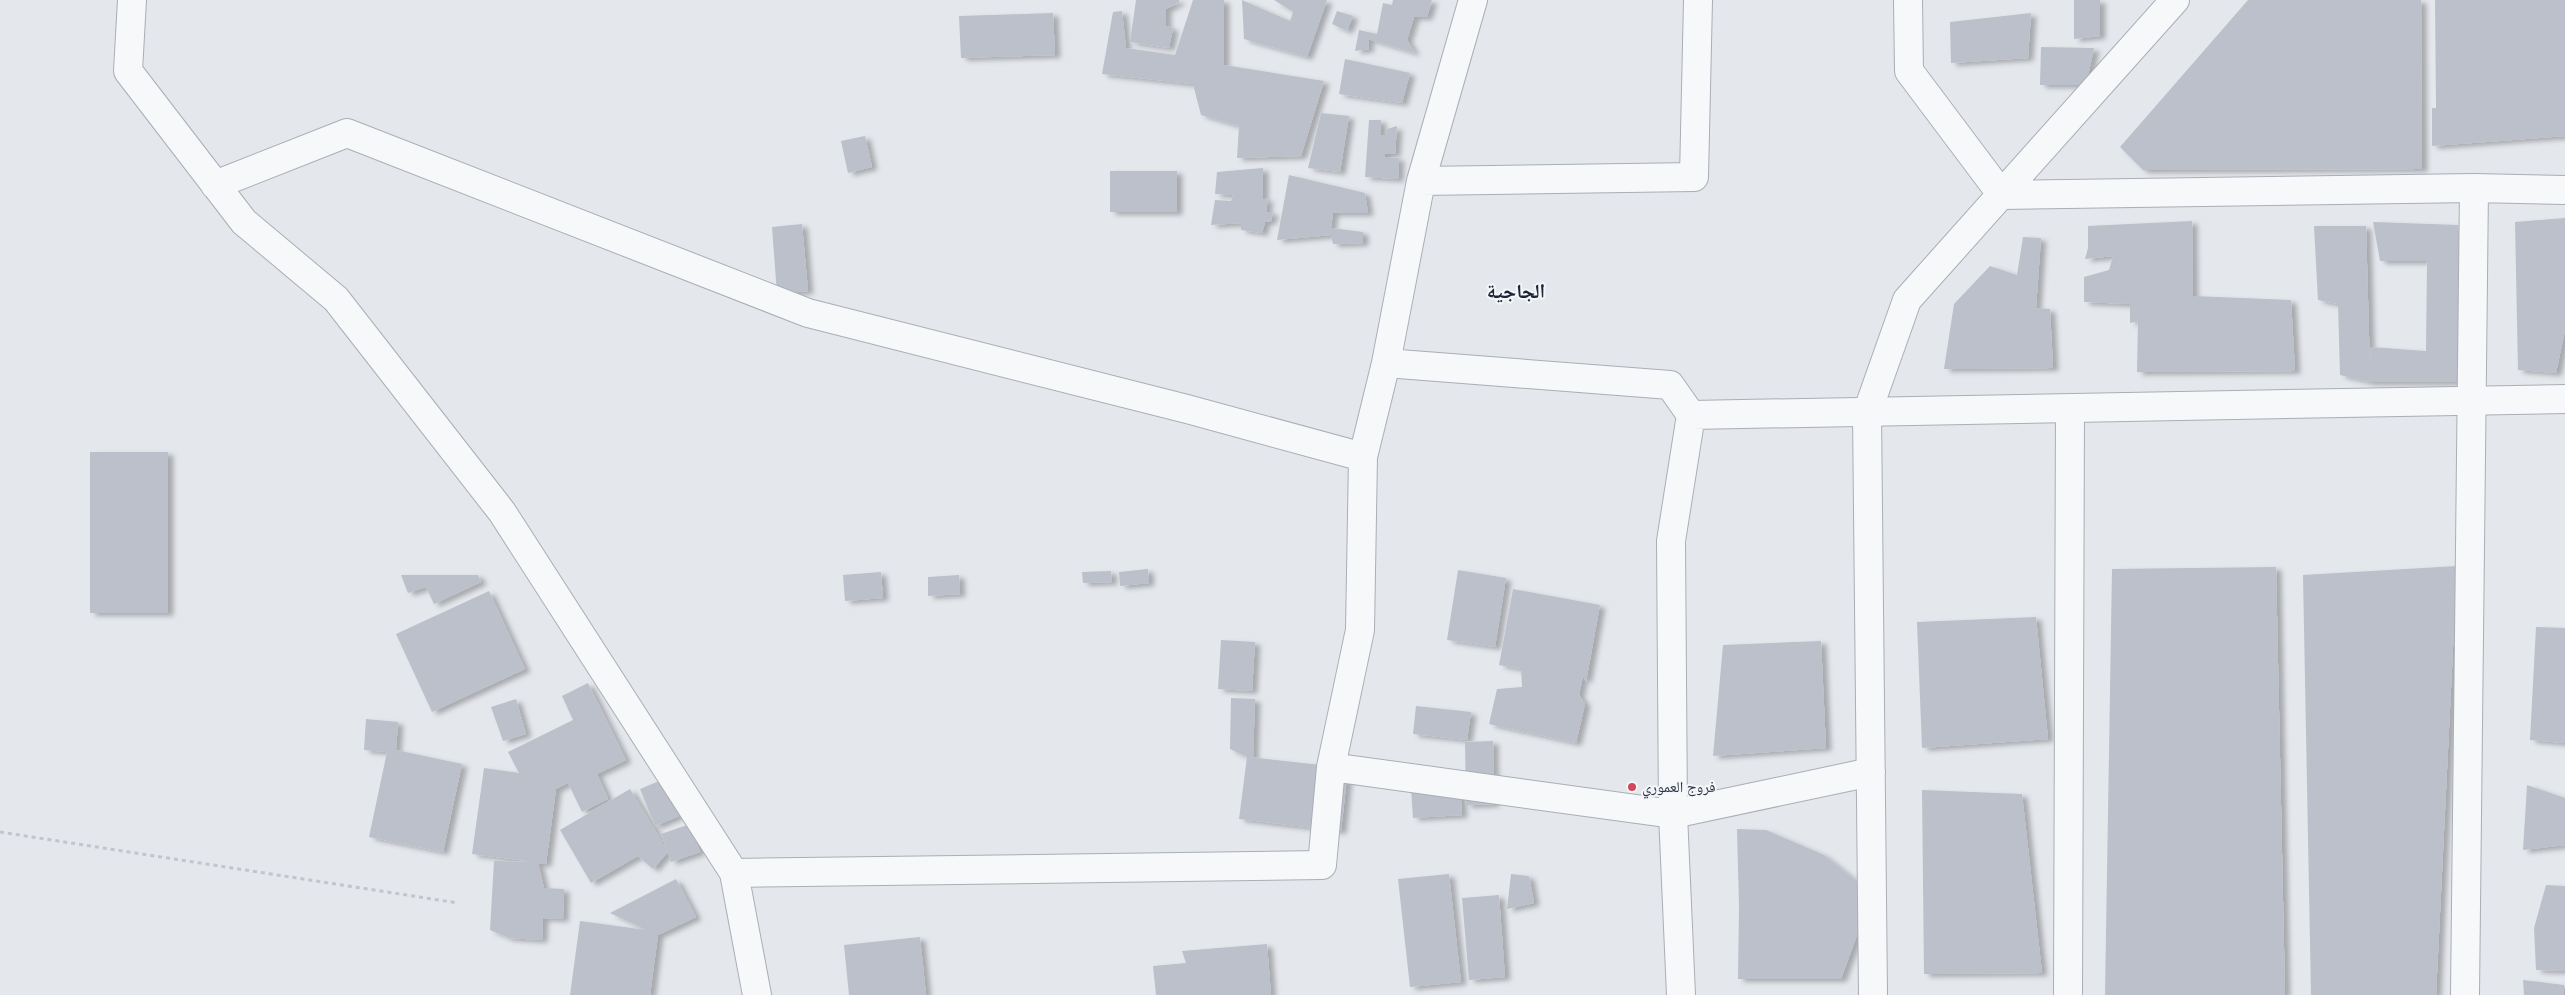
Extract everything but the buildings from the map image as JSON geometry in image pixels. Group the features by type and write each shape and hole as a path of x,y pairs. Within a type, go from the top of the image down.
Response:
{"street":[{"path":"132,0 128,71 244,222 336,299 502,512 734,873 757,995"},
{"path":"734,873 1322,865 1331,767 1360,630 1363,457 1386,363 1421,181 1474,0"},
{"path":"1421,181 1694,176 1698,0"},
{"path":"1908,0 1909,71 2002,195"},
{"path":"1873,995 1866,412 1907,300 2175,0"},
{"path":"215,185 347,133 808,313 1187,409 1363,457"},
{"path":"2002,195 2474,188 2565,190"},
{"path":"2465,995 2474,188"},
{"path":"1386,363 1670,385 1691,415 1671,541 1673,814 1682,995"},
{"path":"1691,415 2565,399"},
{"path":"2068,995 2070,409"},
{"path":"1331,767 1673,814 1870,772"}],"path":[{"path":"0,832 458,903"}],"place":[{"name":"فروج العموري","path":"1632,787"}],"district":[{"name":"الجاجية","path":"1516,291"}]}
